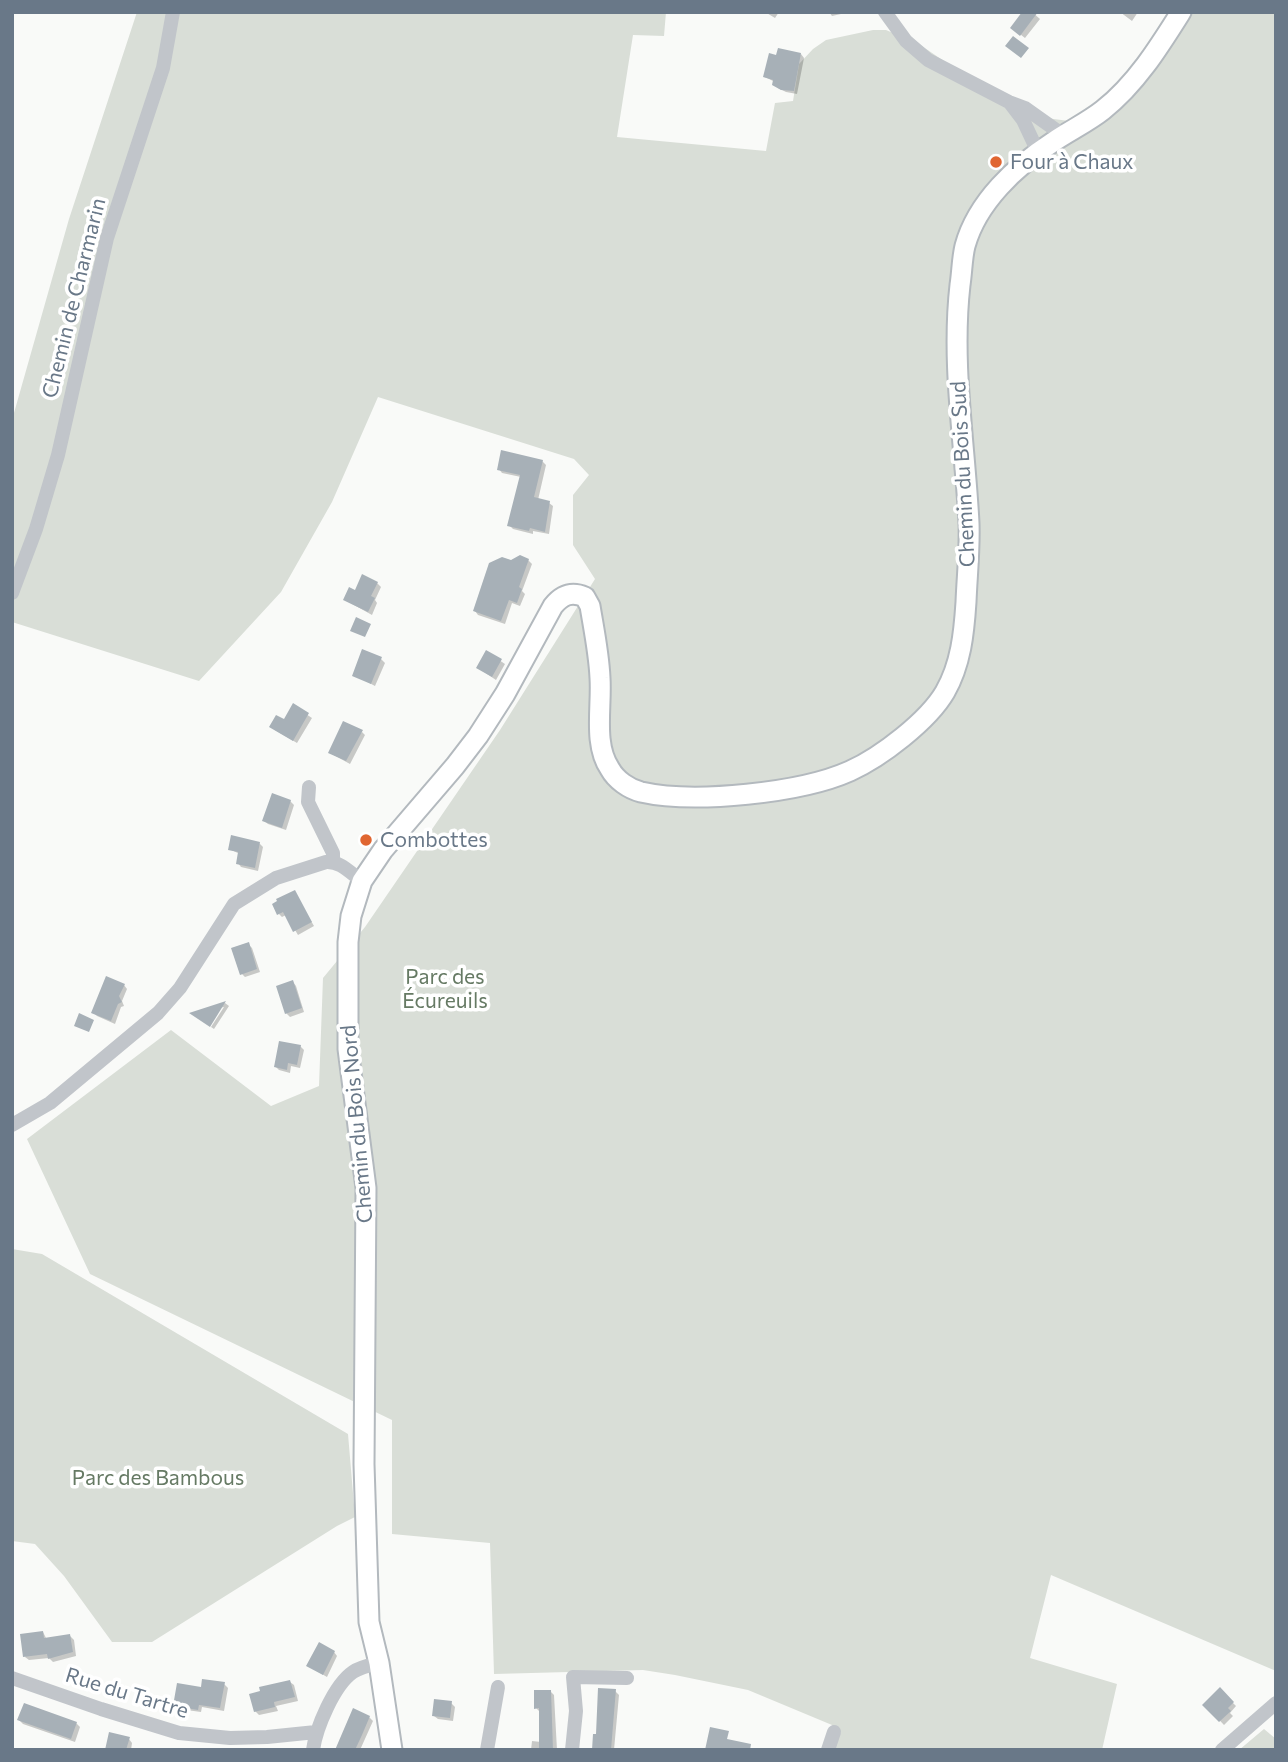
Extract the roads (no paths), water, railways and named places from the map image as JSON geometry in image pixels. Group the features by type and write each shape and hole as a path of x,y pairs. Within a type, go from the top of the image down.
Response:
{"street":[{"name":"Chemin de Charmarin","path":"12,593 36,529 58,455 107,239 163,68 173,12"},
{"path":"885,12 906,41 928,60 1025,108 1063,135"},
{"name":"Chemin du Bois Sud","path":"590,606 600,677 600,731 604,755 609,768 621,782 638,791 705,796 779,789 824,781 848,772 887,751 916,725 944,694 956,668 964,636 969,525 957,361 958,301 965,245 992,194 1020,165 1103,110 1131,83 1158,50 1181,12"},
{"path":"1009,102 1023,120 1038,152"},
{"name":"Chemin du Bois Nord","path":"392,1750 379,1664 369,1622 364,1464 366,1188 348,1049 348,942 351,916 362,881 383,850 478,736 505,694 553,606 560,597 570,594 585,597 590,606"},
{"path":"309,787 308,802 333,853 333,862"},
{"path":"12,1125 50,1103 158,1013 180,988 234,904 276,878 317,863 333,862 362,881"},
{"path":"313,1750 316,1732 343,1681 353,1672 379,1664"},
{"path":"572,1750 576,1712 573,1677 627,1678"},
{"name":"Rue du Tartre","path":"12,1678 179,1733 230,1738 316,1732"},
{"path":"487,1750 498,1687"},
{"path":"1222,1750 1276,1703"},
{"path":"828,1750 834,1731"}],"place":[{"name":"Four à Chaux","path":"996,162"},
{"name":"Combottes","path":"366,840"}],"park label":[{"name":"Parc des Écureuils","path":"445,989"},
{"name":"Parc des Bambous","path":"158,1478"}]}
